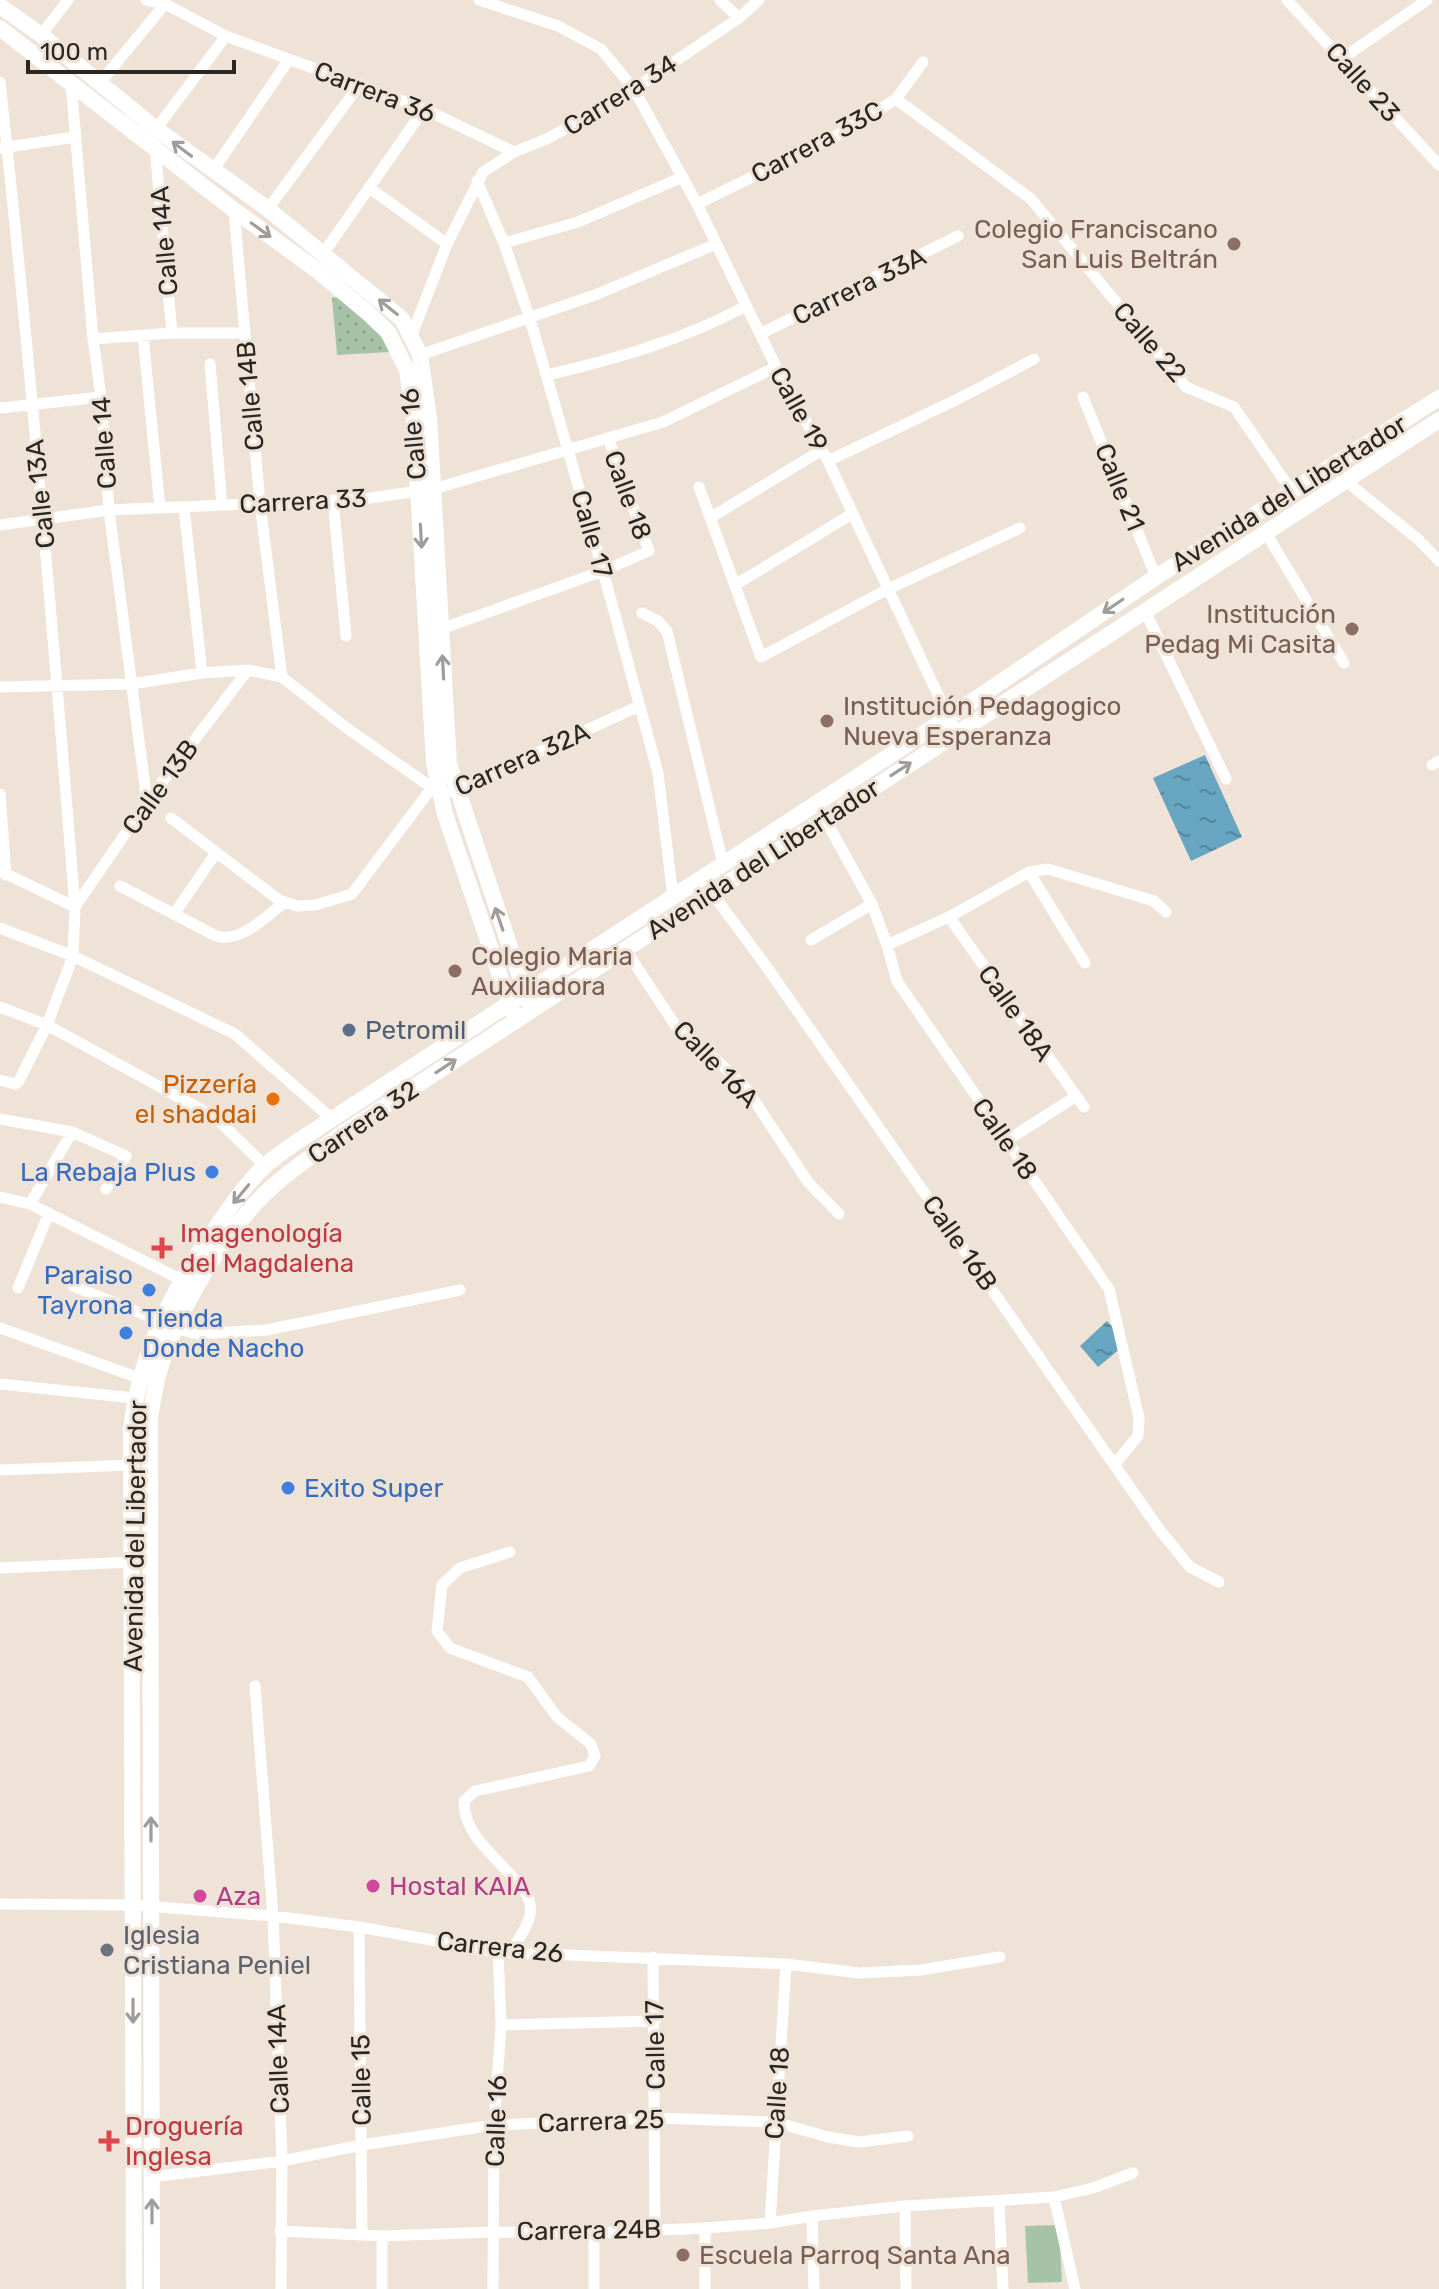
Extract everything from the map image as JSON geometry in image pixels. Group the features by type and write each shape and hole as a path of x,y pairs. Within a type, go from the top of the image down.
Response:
{"main road":[{"name":"Calle 16","path":"0,6 41,35 212,172 268,209 402,319 420,355 429,418 426,489 434,763 531,1011"},
{"name":"Calle 16","path":"0,28 234,210 318,271 388,332 407,370 426,489 441,629 449,764 443,791 445,814 516,1020"},
{"name":"Avenida del Libertador","path":"134,2289 131,1431 134,1398 139,1378 167,1324 182,1280 234,1202 265,1166 332,1119 949,717 1156,577 1439,398"},
{"name":"Avenida del Libertador","path":"531,1011 1439,420"},
{"name":"Carrera 32","path":"216,1257 272,1186 340,1135 531,1011"},
{"name":"Avenida del Libertador","path":"152,2289 150,1417 167,1324 216,1257"}],"street":[{"path":"41,35 68,0"},
{"name":"Carrera 36","path":"146,0 165,4 226,36 288,61 424,109 514,152"},
{"name":"Calle 19","path":"479,0 558,26 601,49 634,89 683,177 776,367 825,456 956,733"},
{"path":"720,0 739,18"},
{"name":"Carrera 34","path":"477,181 483,172 514,152 549,138 634,89 739,18 759,0"},
{"name":"Calle 23","path":"1287,0 1439,165"},
{"path":"1343,58 1427,0"},
{"path":"99,84 165,4"},
{"path":"156,129 226,36"},
{"path":"212,172 288,61"},
{"name":"Carrera 33C","path":"697,204 836,136 896,99 923,62"},
{"name":"Calle 13A","path":"0,82 4,148 44,519 75,907 73,956 47,1025 19,1081 15,1084 0,1080"},
{"name":"Calle 14","path":"71,83 109,510 147,802"},
{"path":"268,209 360,84"},
{"name":"Calle 22","path":"896,99 1031,199 1186,387 1234,407 1291,490"},
{"path":"323,254 424,109"},
{"path":"4,148 75,137"},
{"name":"Calle 14A","path":"155,148 172,333"},
{"path":"504,243 578,222 683,177"},
{"path":"411,337 447,244 477,181"},
{"name":"Calle 17","path":"477,181 504,243 530,319 603,571 658,773 673,897"},
{"path":"371,189 447,244"},
{"name":"Calle 14B","path":"234,210 260,504 282,677"},
{"name":"Carrera 33A","path":"760,334 958,236"},
{"path":"420,355 595,295 716,244"},
{"path":"547,375 626,356 706,327 746,306"},
{"path":"93,339 172,333 244,333"},
{"path":"143,336 160,508"},
{"path":"710,518 825,456 960,398 1034,359"},
{"path":"210,364 222,505"},
{"name":"Carrera 33","path":"0,525 109,510 363,499 426,489 663,422 776,367"},
{"path":"0,408 101,397"},
{"name":"Calle 21","path":"1083,397 1156,577"},
{"name":"Calle 18","path":"603,571 649,551 608,438"},
{"path":"1346,481 1419,540 1439,561"},
{"path":"699,487 761,657 886,590 1020,528"},
{"path":"333,500 346,636"},
{"path":"184,507 202,673"},
{"path":"735,585 852,514"},
{"path":"1266,533 1344,663"},
{"path":"441,629 603,571"},
{"path":"1145,611 1226,779"},
{"path":"642,613 658,621 667,631 723,864"},
{"name":"Carrera 32A","path":"0,687 131,684 202,673 248,670 282,677 443,791 639,706"},
{"name":"Calle 13B","path":"75,907 147,802 248,670"},
{"path":"171,818 284,903 297,906 325,903 352,894 443,791"},
{"path":"0,794 3,873 75,907"},
{"name":"Calle 18","path":"825,819 872,904 897,981 1109,1289 1139,1418 1138,1436 1114,1465"},
{"path":"174,914 216,853"},
{"path":"887,945 949,917 1029,872 1048,869 1154,901 1166,912"},
{"path":"1029,872 1085,963"},
{"path":"120,886 216,936 227,938 240,935 284,903"},
{"name":"Calle 16B","path":"712,893 1159,1529 1190,1567 1219,1582"},
{"path":"811,940 872,904"},
{"name":"Calle 18A","path":"949,917 1079,1102 1006,1141"},
{"path":"0,928 73,956 235,1034 332,1119"},
{"name":"Calle 16A","path":"625,949 679,1031 710,1054 746,1088 808,1182 839,1214"},
{"path":"0,1007 47,1025 215,1117 265,1166"},
{"path":"0,1119 72,1132 126,1156 106,1189"},
{"path":"30,1204 72,1132"},
{"path":"0,1197 30,1204 182,1280"},
{"path":"18,1288 49,1213"},
{"path":"73,1286 196,1334 267,1330 460,1290"},
{"path":"0,1328 139,1378"},
{"path":"0,1384 134,1398"},
{"path":"0,1470 132,1465"},
{"path":"504,1953 526,1926 531,1911 529,1896 476,1838 464,1812 464,1801 475,1791 589,1766 595,1756 591,1744 557,1717 528,1677 450,1648 437,1631 442,1585 460,1568 510,1552"},
{"path":"0,1568 133,1562"},
{"name":"Calle 14A","path":"255,1686 273,1916 282,2161 281,2289"},
{"name":"Carrera 26","path":"0,1904 133,1905 273,1916 359,1927 504,1953 786,1964 859,1973 921,1970 1000,1957"},
{"name":"Calle 15","path":"359,1927 362,2234"},
{"name":"Calle 16","path":"493,2289 494,2125 504,1953"},
{"name":"Calle 17","path":"653,1957 655,2230"},
{"name":"Calle 18","path":"770,2223 786,1964"},
{"path":"501,2025 655,2021"},
{"name":"Carrera 25","path":"151,2177 282,2161 494,2125 656,2118 775,2122 859,2142 908,2136"},
{"name":"Carrera 24B","path":"280,2231 382,2236 705,2228 905,2206 1054,2197 1093,2188 1133,2173"},
{"path":"1054,2197 1075,2289"},
{"path":"999,2201 1003,2289"},
{"path":"905,2206 906,2289"},
{"path":"812,2216 814,2289"},
{"path":"705,2228 705,2289"},
{"path":"594,2233 594,2289"},
{"path":"382,2236 382,2289"}],"green space":[{"path":"332,297 358,310 374,327 390,352 337,355"},
{"path":"1059,2225 1062,2282 1028,2283 1025,2226"}],"water":[{"path":"1205,755 1242,837 1191,861 1153,778"},
{"path":"1107,1321 1127,1343 1098,1367 1080,1346"}],"place":[{"name":"Colegio Franciscano San Luis Beltrán","path":"1234,244"},
{"name":"Institución Pedag Mi Casita","path":"1352,629"},
{"name":"Institución Pedagogico Nueva Esperanza","path":"827,721"},
{"name":"Colegio Maria Auxiliadora","path":"455,971"},
{"name":"Petromil","path":"349,1030"},
{"name":"Pizzería el shaddai","path":"273,1099"},
{"name":"La Rebaja Plus","path":"212,1172"},
{"name":"Imagenología del Magdalena","path":"162,1248"},
{"name":"Paraiso Tayrona","path":"149,1290"},
{"name":"Tienda Donde Nacho","path":"126,1333"},
{"name":"Exito Super","path":"288,1488"},
{"name":"Hostal KAIA","path":"373,1886"},
{"name":"Aza","path":"200,1896"},
{"name":"Iglesia Cristiana Peniel","path":"107,1950"},
{"name":"Droguería Inglesa","path":"109,2141"},
{"name":"Escuela Parroq Santa Ana","path":"683,2255"}]}
